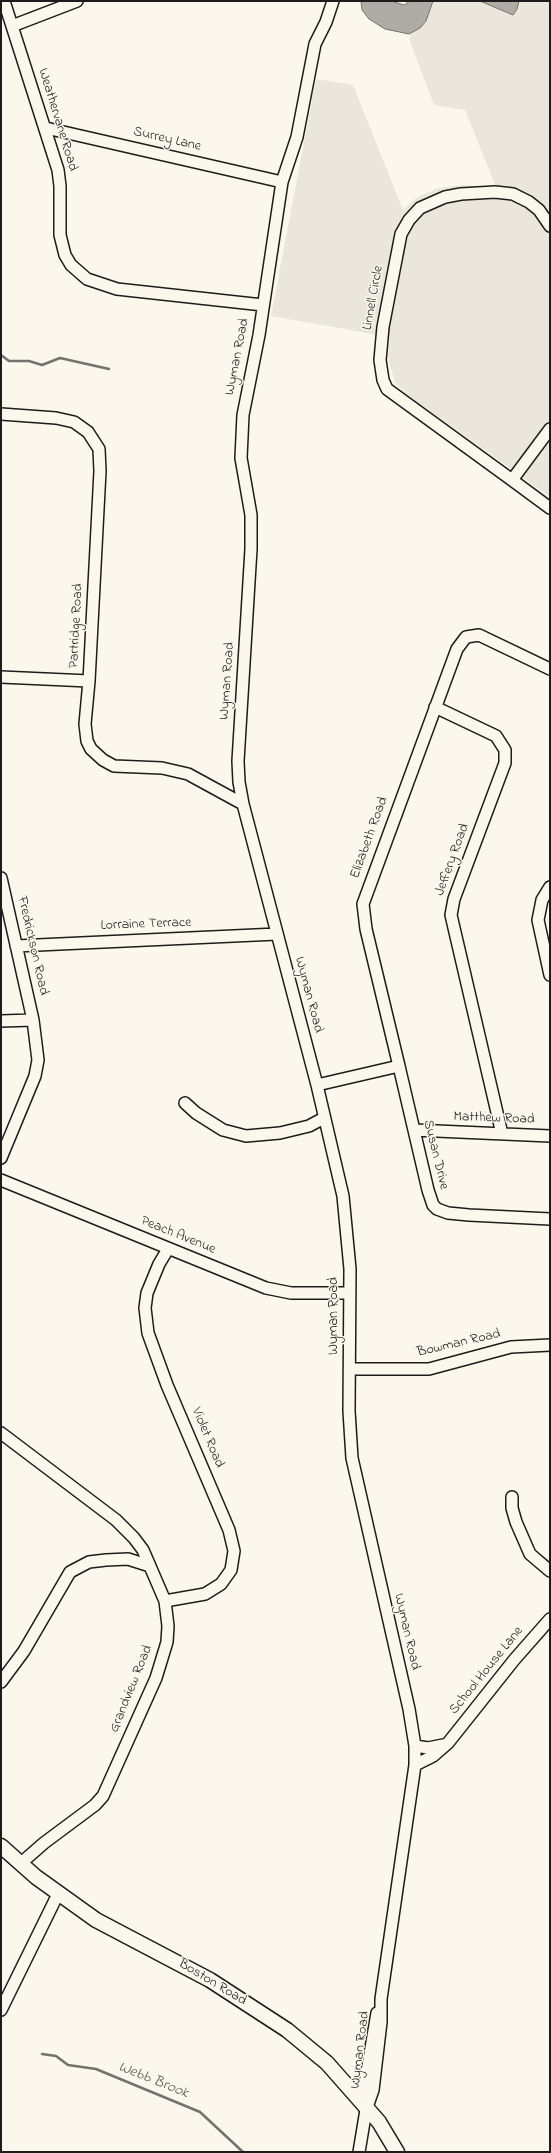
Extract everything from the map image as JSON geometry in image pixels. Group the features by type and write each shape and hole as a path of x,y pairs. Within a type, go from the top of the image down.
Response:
{"main road":[{"name":"Boston Road","path":"1,1846 20,1864 58,1894 96,1920 210,1980 287,2030 327,2063 366,2110 378,2122 397,2152"}],"street":[{"name":"Weathervane Road","path":"4,1 46,128 60,177 59,216 61,242 68,260 80,275 94,282 117,289 263,305"},
{"path":"12,26 77,1"},
{"name":"Wyman Road","path":"333,1 326,22 315,44 297,138 282,182 263,305 246,399 241,458 250,515 251,549 238,761 239,782 243,804 317,1085 343,1196 347,1222 350,1293 350,1416 354,1472 409,1710 415,1746 415,1765 381,2000 382,2022 374,2083 366,2110 359,2152"},
{"name":"Surrey Lane","path":"46,128 282,182"},
{"name":"Linnell Circle","path":"550,226 539,210 529,202 513,194 495,192 461,194 444,197 420,208 409,220 401,234 383,327 380,360 382,380 387,389 550,508"},
{"name":"Partridge Road","path":"1,414 56,418 74,422 88,432 99,449 100,471 89,681 85,714 86,733 91,749 103,760 119,767 162,768 183,773 243,804"},
{"path":"512,480 550,429"},
{"name":"Elizabeth Road","path":"398,1066 366,929 363,904 457,649 462,641 475,634 485,637 550,669"},
{"path":"1,677 89,681"},
{"name":"Jeffery Road","path":"436,707 496,736 505,750 505,763 454,898 451,915 502,1134"},
{"name":"Fredrickson Road","path":"1,878 32,1020 37,1051 35,1076 1,1158"},
{"path":"550,887 542,900 538,920 550,975"},
{"name":"Lorraine Terrace","path":"16,946 277,934"},
{"path":"1,1021 32,1020"},
{"path":"317,1085 398,1066"},
{"name":"Susan Drive","path":"398,1066 433,1205 437,1209 448,1213 550,1219"},
{"path":"185,1103 196,1113 223,1130 246,1136 280,1133 309,1126 324,1118"},
{"name":"Matthew Road","path":"414,1130 550,1136"},
{"name":"Peach Avenue","path":"1,1180 266,1288 291,1293 350,1293"},
{"name":"Violet Road","path":"166,1601 205,1594 221,1584 231,1570 234,1551 229,1530 167,1385 148,1333 145,1308 147,1293 159,1264 168,1249"},
{"name":"Bowman Road","path":"350,1369 429,1369 511,1347 550,1345"},
{"name":"Grandview Road","path":"1,1433 116,1520 134,1538 150,1566 166,1601 168,1626 167,1642 156,1678 106,1792 95,1806 44,1843 20,1864"},
{"path":"512,1497 512,1508 516,1522 530,1554 550,1571"},
{"path":"1,1682 24,1651 70,1572 89,1562 106,1560 128,1559 150,1566"},
{"name":"School House Lane","path":"415,1765 433,1756 448,1743 514,1660 550,1619"},
{"path":"415,1746 428,1748 448,1743"},
{"path":"1,2010 58,1894"}],"shaded area":[{"path":"361,1 391,1 404,5 410,1 433,1 426,21 420,28 409,34 385,29 369,19 362,10"},
{"path":"410,1 550,1 550,497 408,395 396,384 388,354 390,337 271,316 316,79 353,85 403,210 416,198 438,188 463,185 496,187 465,110 434,105 410,41"},
{"path":"480,1 519,1 517,9 513,15"}],"waterway":[{"path":"1,355 9,361 29,361 42,365 60,358 109,369"},
{"name":"Webb Brook","path":"42,2054 56,2056 68,2065 96,2069 200,2112 243,2152"}]}
